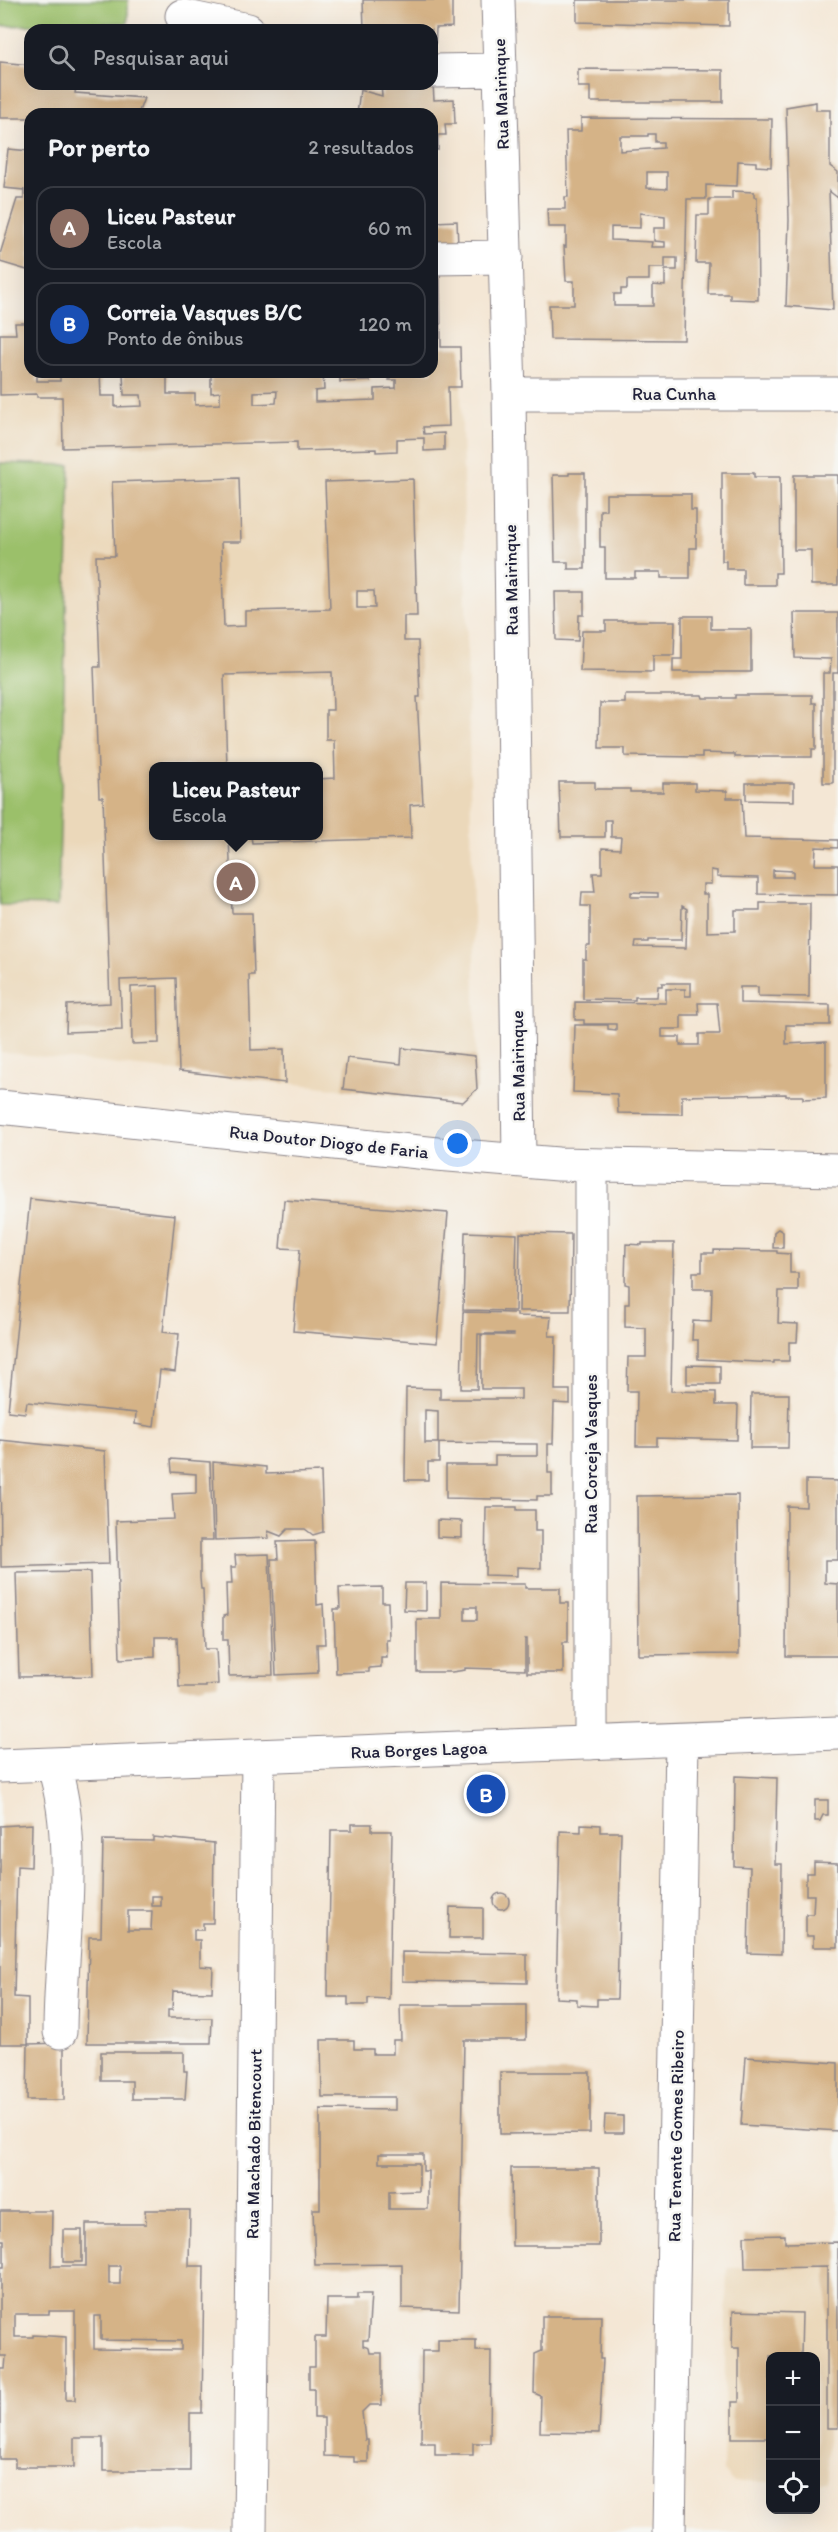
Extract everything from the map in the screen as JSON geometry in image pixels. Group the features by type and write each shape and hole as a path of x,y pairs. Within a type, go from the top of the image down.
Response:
{"street":[{"name":"Rua Mairinque","path":"498,0 509,394 519,1160"},
{"path":"182,16 220,24"},
{"path":"438,71 500,70"},
{"path":"438,258 506,257"},
{"name":"Rua Cunha","path":"509,394 838,394"},
{"name":"Rua Doutor Diogo de Faria","path":"0,1107 437,1154 591,1165 838,1170"},
{"name":"Rua Corceja Vasques","path":"591,1165 591,1743"},
{"name":"Rua Borges Lagoa","path":"0,1766 838,1733"},
{"name":"Rua Tenente Gomes Ribeiro","path":"669,2532 682,1740"},
{"name":"Rua Machado Bitencourt","path":"250,2532 258,1756"},
{"path":"53,1764 62,1791 67,1898 60,1988 60,2032"}],"shaded area":[{"path":"461,387 477,1089 463,1102 0,1052 0,395 37,394 38,397"},
{"path":"827,2267 827,2482 820,2482 820,2352 766,2352 766,2482 733,2482 723,2471 727,2268"}],"green space":[{"path":"0,0 128,0 128,23 0,26"},
{"path":"0,463 70,465 58,906 0,905"}],"building":[{"path":"363,0 452,0 452,27 438,28 438,24 364,24"},
{"path":"577,0 729,0 729,26 577,22"},
{"path":"0,62 24,64 24,90 75,90 75,93 144,98 140,108 24,108 24,118 0,118"},
{"path":"578,69 723,70 723,102 590,102 590,87 578,87"},
{"path":"360,90 382,96 382,90 433,90 434,100 454,99 455,124 445,124 446,135 438,135 438,108 358,108"},
{"path":"816,102 816,110 830,110 830,166 838,172 838,198 829,191 833,310 786,306 789,220 786,107"},
{"path":"581,118 772,119 771,167 756,166 756,162 738,161 737,186 706,185 706,199 687,199 684,340 550,339 549,305 574,305 574,281 566,281 564,246 566,247 566,227 548,227 547,209 565,209 565,197 568,197 566,131 581,131","holes":["648,134 655,134 655,142 663,142 663,148 620,151 620,136 648,136","647,172 667,172 667,189 647,188","640,213 665,216 665,228 654,228 654,241 665,242 665,247 651,247 652,242 611,240 611,227 640,228","665,258 677,258 677,270 665,270 665,286 653,285 653,306 614,306 614,294 621,294 621,289 627,289 627,280 649,280 649,268 665,268"]},
{"path":"8,149 24,150 24,190 4,188"},
{"path":"732,191 754,192 754,197 757,197 758,300 730,299 730,294 708,294 709,263 696,263 697,215 709,215 709,199 732,199"},
{"path":"17,199 24,199 24,269 0,262 0,254"},
{"path":"457,221 458,246 438,247 438,222"},
{"path":"438,269 440,269 441,347 460,347 461,387 448,387 449,426 423,427 424,434 444,433 444,450 424,451 424,438 397,439 397,451 376,452 376,449 297,451 297,442 63,448 62,397 37,397 37,394 0,395 0,334 16,334 15,323 24,323 24,378 37,378 37,381 60,381 60,378 100,378 101,396 115,396 115,407 142,406 141,395 124,395 123,378 167,378 167,394 195,394 195,405 220,404 220,392 211,393 211,378 323,378 324,390 315,391 315,402 375,400 375,389 396,388 396,380 389,380 389,378 438,378","holes":["277,391 276,403 254,404 254,392"]},
{"path":"340,378 370,378 370,381 340,382"},
{"path":"569,473 585,473 585,569 568,569 568,562 555,562 553,475 569,475"},
{"path":"722,473 754,473 754,477 780,477 781,573 775,573 775,585 743,585 743,569 726,569 726,561 722,561"},
{"path":"794,475 838,475 838,585 811,585 811,550 794,550"},
{"path":"239,478 241,542 221,542 224,627 245,626 245,611 330,609 325,482 413,479 417,616 404,616 404,641 418,641 420,697 417,697 423,804 410,805 411,838 252,843 252,840 323,840 323,779 335,778 334,740 326,740 326,710 333,710 332,672 224,675 227,762 149,762 149,840 229,840 232,913 252,913 254,975 249,975 251,1050 284,1049 285,1083 179,1071 176,978 120,980 122,1030 66,1032 67,1005 110,1003 103,797 99,797 94,667 100,667 96,556 115,556 112,482","holes":["357,591 374,591 375,608 357,608"]},
{"path":"606,494 691,494 691,510 696,510 696,548 690,548 690,578 661,578 661,572 635,572 635,578 605,578 605,547 600,547 600,510 606,510"},
{"path":"555,592 584,592 584,615 579,615 578,641 556,640"},
{"path":"794,613 838,613 838,673 833,673 833,783 823,783 823,673 830,673 831,659 795,658"},
{"path":"682,616 711,616 711,629 751,629 751,672 673,672 673,659 682,659"},
{"path":"606,621 675,621 674,655 653,655 653,672 580,671 582,631 606,631"},
{"path":"625,695 702,695 703,698 735,698 735,695 812,695 812,703 816,703 816,749 812,749 812,757 735,757 735,754 702,753 702,757 625,756 625,748 599,748 600,703 625,703"},
{"path":"559,782 595,782 595,789 630,789 630,792 663,792 663,783 695,783 695,790 727,791 727,798 742,798 744,838 838,840 838,848 816,847 815,865 838,865 838,895 758,894 758,878 717,877 717,871 711,870 711,884 703,884 703,894 707,894 707,932 735,931 735,910 760,910 760,903 810,903 809,997 758,996 758,987 740,987 740,1003 830,1005 830,1025 786,1025 786,1044 826,1042 826,1098 803,1099 803,1096 786,1096 786,1094 682,1096 682,1114 618,1113 617,1094 573,1092 575,1025 608,1025 608,1029 616,1030 616,1024 584,1024 584,1020 575,1020 575,1002 666,1003 666,989 685,989 685,996 691,996 691,983 662,983 662,986 658,986 657,997 635,997 635,1000 583,999 583,959 586,959 586,946 590,946 590,906 581,906 582,892 595,892 593,873 602,873 602,848 620,849 621,837 611,837 611,820 605,820 605,837 561,837","holes":["773,870 793,871 793,877 773,877","631,892 658,893 658,897 631,897","682,906 687,909 686,948 635,947 636,942 648,942 648,940 681,940","698,1003 717,1003 720,1034 699,1034 699,1045 680,1045 680,1037 662,1037 662,1029 681,1029 681,1015 699,1015"]},
{"path":"746,783 794,783 794,801 746,800"},
{"path":"158,986 159,1043 132,1044 131,987"},
{"path":"402,1048 475,1056 477,1089 463,1102 343,1089 347,1058 401,1064"},
{"path":"30,1199 175,1215 163,1332 179,1334 175,1372 160,1370 154,1427 135,1424 136,1413 27,1402 25,1413 8,1411"},
{"path":"284,1200 448,1213 437,1343 293,1331 300,1249 280,1248"},
{"path":"778,1229 783,1232 783,1248 773,1248 774,1232"},
{"path":"465,1232 517,1234 515,1311 463,1310"},
{"path":"520,1233 571,1234 570,1311 519,1311"},
{"path":"642,1243 674,1243 671,1391 716,1392 716,1405 738,1405 737,1440 657,1438 657,1446 636,1446 637,1391 627,1391 628,1357 646,1357 646,1328 625,1327 625,1304 629,1304 629,1285 625,1284 626,1244 642,1245"},
{"path":"714,1250 777,1251 777,1253 790,1254 790,1273 798,1273 798,1291 779,1291 778,1323 798,1324 797,1342 789,1342 789,1361 774,1361 774,1363 698,1359 698,1340 692,1340 693,1321 711,1322 712,1289 693,1289 693,1272 702,1272 702,1253 714,1253"},
{"path":"463,1312 517,1313 517,1316 551,1317 549,1336 556,1336 555,1390 570,1390 570,1404 554,1403 553,1444 548,1444 548,1473 552,1473 552,1496 537,1496 537,1500 446,1498 446,1465 495,1465 495,1456 537,1456 537,1444 439,1443 439,1462 428,1462 428,1480 405,1480 406,1388 440,1389 440,1399 521,1399 521,1389 481,1389 481,1335 514,1334 478,1334 477,1389 461,1389","holes":["425,1410 438,1411 438,1443 425,1443"]},
{"path":"687,1365 720,1366 720,1384 687,1384"},
{"path":"751,1394 789,1394 788,1448 750,1448"},
{"path":"0,1440 105,1451 109,1564 1,1567"},
{"path":"171,1459 210,1462 213,1540 200,1540 200,1578 201,1589 203,1589 205,1649 216,1649 218,1684 206,1685 206,1687 179,1687 177,1637 155,1637 155,1657 120,1659 116,1521 174,1519 172,1494 196,1493 196,1474 172,1472"},
{"path":"213,1462 266,1467 266,1474 321,1472 323,1532 313,1535 305,1529 288,1529 281,1536 268,1531 269,1538 215,1540"},
{"path":"806,1480 838,1481 838,1560 825,1560 825,1583 838,1584 838,1656 786,1656 787,1506 806,1507"},
{"path":"738,1495 739,1654 638,1655 637,1496"},
{"path":"486,1507 517,1507 517,1510 535,1510 535,1531 541,1531 541,1568 517,1567 517,1576 485,1575"},
{"path":"437,1520 462,1521 462,1538 437,1537"},
{"path":"315,1541 317,1605 323,1604 325,1644 317,1644 318,1673 276,1675 271,1559 278,1559 277,1542"},
{"path":"269,1554 273,1675 229,1676 228,1640 223,1640 223,1616 227,1615 226,1584 232,1584 231,1567 236,1567 235,1555"},
{"path":"90,1572 93,1676 19,1677 16,1573"},
{"path":"405,1583 426,1583 426,1611 404,1610"},
{"path":"441,1583 525,1584 525,1588 560,1588 560,1603 568,1603 568,1642 563,1642 563,1673 527,1673 527,1639 525,1639 525,1670 465,1668 465,1670 452,1672 417,1672 417,1619 441,1619","holes":["465,1607 477,1607 477,1620 465,1620"]},
{"path":"382,1587 382,1602 388,1602 387,1658 381,1658 381,1667 369,1668 369,1672 336,1673 334,1609 340,1609 339,1588"},
{"path":"735,1776 777,1778 775,1864 782,1864 781,1954 748,1953 750,1867 734,1866"},
{"path":"815,1800 828,1800 828,1815 823,1815 820,1821 815,1821"},
{"path":"32,1824 31,1867 17,1866 14,1997 28,1998 28,2044 0,2044 0,1826"},
{"path":"352,1824 372,1824 372,1831 392,1831 389,1999 368,1998 368,2005 348,2005 348,1997 328,1997 331,1830 352,1830"},
{"path":"581,1824 600,1825 600,1832 621,1832 617,1999 597,1999 597,2006 577,2005 577,1999 556,1998 560,1831 581,1832"},
{"path":"153,1837 214,1843 213,1923 203,1923 203,1930 194,1930 194,1940 200,1940 200,1966 213,1967 212,1992 173,1991 172,2010 168,2010 168,2018 212,2018 211,2043 87,2043 89,1937 101,1937 103,1840 153,1841","holes":["152,1896 161,1896 161,1906 152,1906","128,1911 152,1911 151,1930 128,1930"]},
{"path":"814,1862 838,1863 838,1947 813,1947 813,1936 806,1936 806,1914 813,1914 814,1895 806,1895 806,1873 814,1873"},
{"path":"498,1893 504,1893 509,1901 507,1907 498,1909 493,1904 493,1898"},
{"path":"450,1907 483,1908 483,1938 449,1938"},
{"path":"402,1952 527,1954 527,1983 402,1981"},
{"path":"400,2005 526,2005 526,2040 464,2040 459,2310 402,2308 402,2264 315,2265 313,2209 320,2209 320,2109 395,2110 395,2097 322,2097 321,2040 354,2040 354,2049 373,2049 373,2054 393,2054 393,2040 401,2040","holes":["379,2154 423,2154 423,2171 428,2171 428,2209 389,2209 389,2192 419,2191 419,2163 379,2163"]},
{"path":"64,2043 64,2100 27,2100 28,2044"},
{"path":"101,2052 184,2052 184,2071 187,2071 185,2099 132,2099 132,2081 101,2081"},
{"path":"746,2057 838,2063 838,2131 741,2125"},
{"path":"500,2072 590,2072 590,2133 500,2134"},
{"path":"605,2115 623,2116 623,2133 604,2133"},
{"path":"511,2168 599,2168 599,2246 512,2246"},
{"path":"145,2210 190,2210 189,2266 204,2266 202,2413 190,2413 190,2471 103,2471 103,2438 74,2438 74,2467 15,2467 15,2459 0,2459 0,2369 5,2369 6,2356 0,2356 0,2267 4,2267 4,2240 0,2240 0,2211 52,2211 51,2266 86,2266 86,2224 146,2224","holes":["109,2266 120,2266 120,2284 109,2284","49,2311 75,2311 75,2400 66,2400 66,2337 33,2335 33,2337 15,2337 15,2314 49,2314","94,2316 101,2316 101,2340 181,2341 181,2350 94,2349"]},
{"path":"63,2230 82,2230 82,2262 63,2262"},
{"path":"785,2235 785,2243 838,2242 838,2428 827,2428 827,2267 745,2268 744,2236"},
{"path":"357,2294 371,2294 368,2340 363,2340 363,2346 369,2348 370,2353 382,2353 382,2405 369,2405 362,2412 365,2440 368,2440 368,2462 354,2462 354,2457 324,2456 324,2418 314,2418 314,2389 309,2389 309,2367 315,2367 315,2337 326,2337 327,2299 357,2299"},
{"path":"733,2311 802,2313 801,2352 766,2352 766,2438 732,2438 732,2402 739,2402 739,2348 732,2348"},
{"path":"542,2316 601,2316 600,2359 603,2359 599,2433 540,2432 541,2396 534,2393 535,2354 542,2351"},
{"path":"438,2340 476,2340 476,2351 491,2351 490,2443 473,2443 473,2455 435,2455 435,2443 421,2443 422,2351 438,2351"}],"place":[{"name":"Liceu Pasteur","path":"236,882"},
{"name":"Correia Vasques B/C","path":"486,1794"}]}
